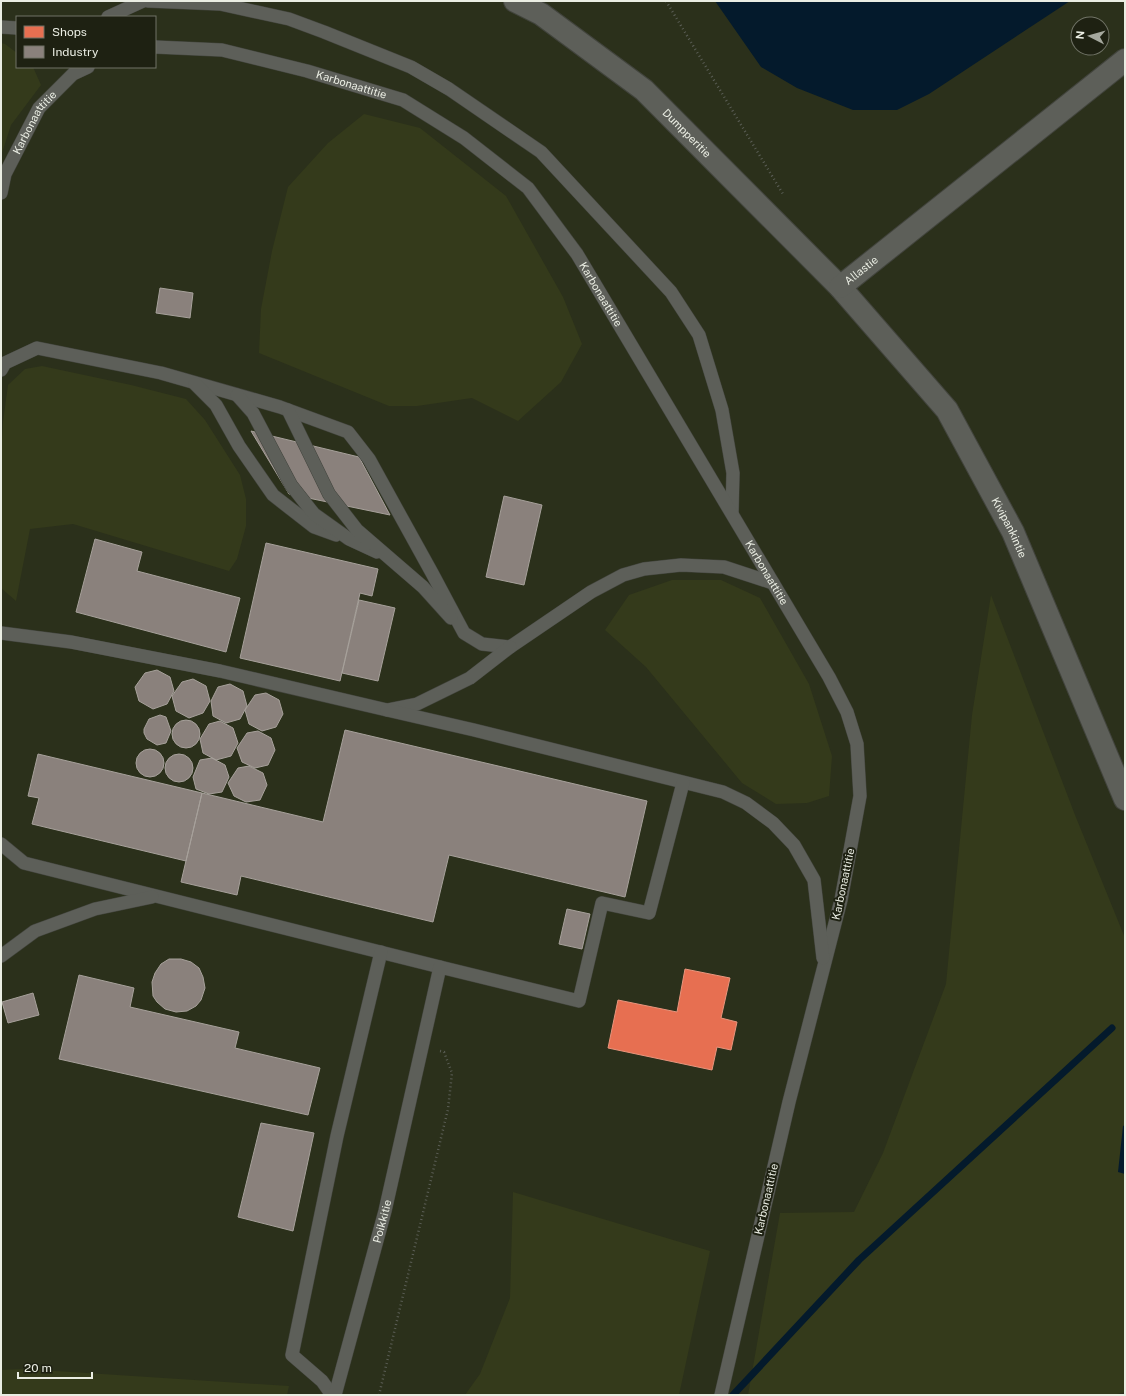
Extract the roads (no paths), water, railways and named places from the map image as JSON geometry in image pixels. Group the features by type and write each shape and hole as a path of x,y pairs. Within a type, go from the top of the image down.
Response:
{"street":[{"name":"Dumpperitie","path":"515,1 541,14 644,90 840,287"},
{"name":"Allastie","path":"840,287 1125,60"},
{"name":"Kivipankintie","path":"840,287 947,410 1013,532 1125,799"}],"lane":[{"path":"110,16 143,1"},
{"path":"148,1 220,4 289,18 411,67 449,89 541,152 671,292 699,335 722,410 733,473 732,515"},
{"path":"1,27 16,28"},
{"name":"Karbonaattitie","path":"156,47 222,50 307,71 403,100 464,138 528,188 577,254 773,583 847,712 857,744 860,796 841,900 789,1102 721,1395"},
{"name":"Karbonaattitie","path":"1,193 5,174 39,108 73,74 86,68"},
{"path":"1,370 5,363 37,348 161,373 288,410 348,432 369,459 464,633"},
{"path":"194,383 216,406 240,446 273,495 314,528 349,539 391,559"},
{"path":"237,395 253,413 291,485 314,514 349,539"},
{"path":"288,410 329,494 357,530 423,587 464,633 482,644 510,647"},
{"path":"386,710 417,704 470,678 510,647 591,592 623,575 644,569 682,565 724,567 773,583"},
{"path":"1,633 71,642 212,669 474,730 723,792 746,804 773,823 794,845 814,880 824,966"},
{"path":"1,844 24,863 579,1001 602,903 649,913 683,783"},
{"path":"1,956 35,931 95,908 155,896"},
{"path":"332,1395 322,1381 292,1355 337,1136 381,952"},
{"name":"Poikkitie","path":"335,1395 385,1210 440,967"}],"water":[{"path":"715,1 1070,1 929,94 897,110 853,110 797,88 761,67"},
{"path":"1125,1125 1125,1174 1118,1172 1123,1126"}],"waterway":[{"path":"733,1395 859,1260 1112,1028"}]}
